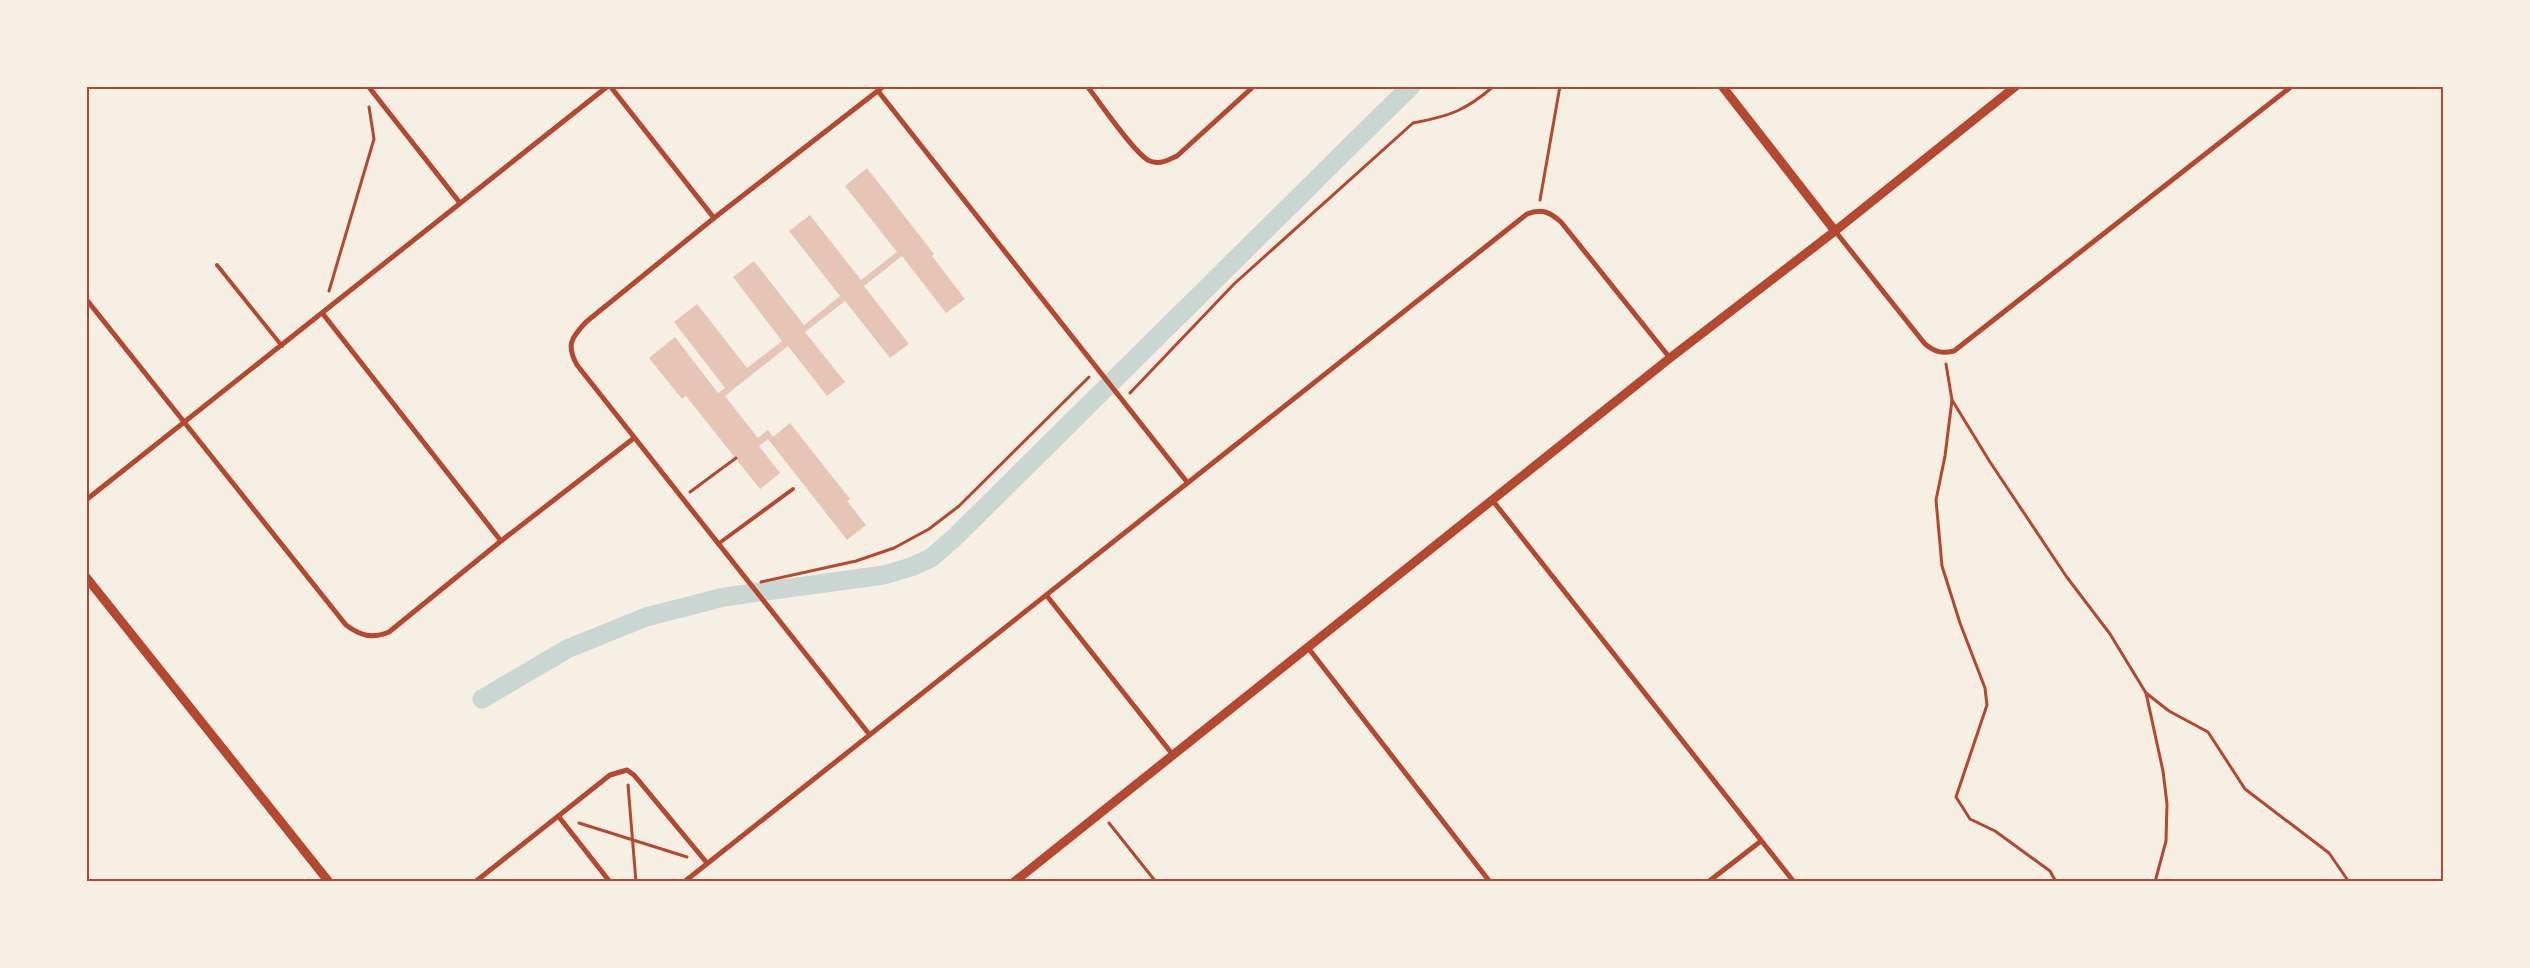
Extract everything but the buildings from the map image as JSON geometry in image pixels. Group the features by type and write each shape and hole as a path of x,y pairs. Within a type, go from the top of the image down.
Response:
{"street":[{"path":"368,86 460,202"},
{"path":"86,500 323,314 460,202 609,86 714,218"},
{"path":"869,734 577,365 570,353 570,343 586,322 714,218 884,86"},
{"path":"1087,86 1139,151 1150,161 1163,163 1176,156 1254,86"},
{"path":"1722,86 1925,344 1933,350 1944,353 1963,346 2292,86"},
{"path":"1014,882 1309,649 1670,358 1835,231 2016,86"},
{"path":"878,91 1102,376 1188,482"},
{"path":"684,882 869,734 1047,596 1522,217 1538,211 1549,212 1560,222 1670,358"},
{"path":"86,299 346,625 366,636 376,637 389,632 501,541 634,438"},
{"path":"323,314 501,541"},
{"path":"1493,501 1794,882"},
{"path":"86,577 329,882"},
{"path":"1047,596 1173,755"},
{"path":"1309,649 1490,882"},
{"path":"475,882 610,775 627,770 634,775 707,863"},
{"path":"559,817 610,882"},
{"path":"1708,882 1761,841"}],"lane":[{"path":"217,265 282,346"},
{"path":"718,544 793,489"}],"path":[{"path":"1122,401 1234,284 1413,123 1446,116 1472,105 1494,86"},
{"path":"1538,211 1560,86"},
{"path":"323,314 374,138 368,104"},
{"path":"1944,353 1952,400 1945,456 1936,500 1942,566 1960,623 1985,688 1987,705 1956,797 1970,819 1995,831 2050,871 2056,882"},
{"path":"750,584 856,561 894,548 928,529 959,506 1097,369"},
{"path":"1952,400 1990,462 2066,576 2110,634 2146,693 2163,771 2166,804 2166,842 2155,882"},
{"path":"682,498 736,458"},
{"path":"2146,693 2169,711 2208,732 2245,789 2329,853 2349,882"},
{"path":"627,770 636,882"},
{"path":"1101,812 1156,882"},
{"path":"559,817 707,863"}],"waterway":[{"path":"482,699 567,649 646,617 724,597 884,575 911,567 931,558 953,539 1411,86"}]}
